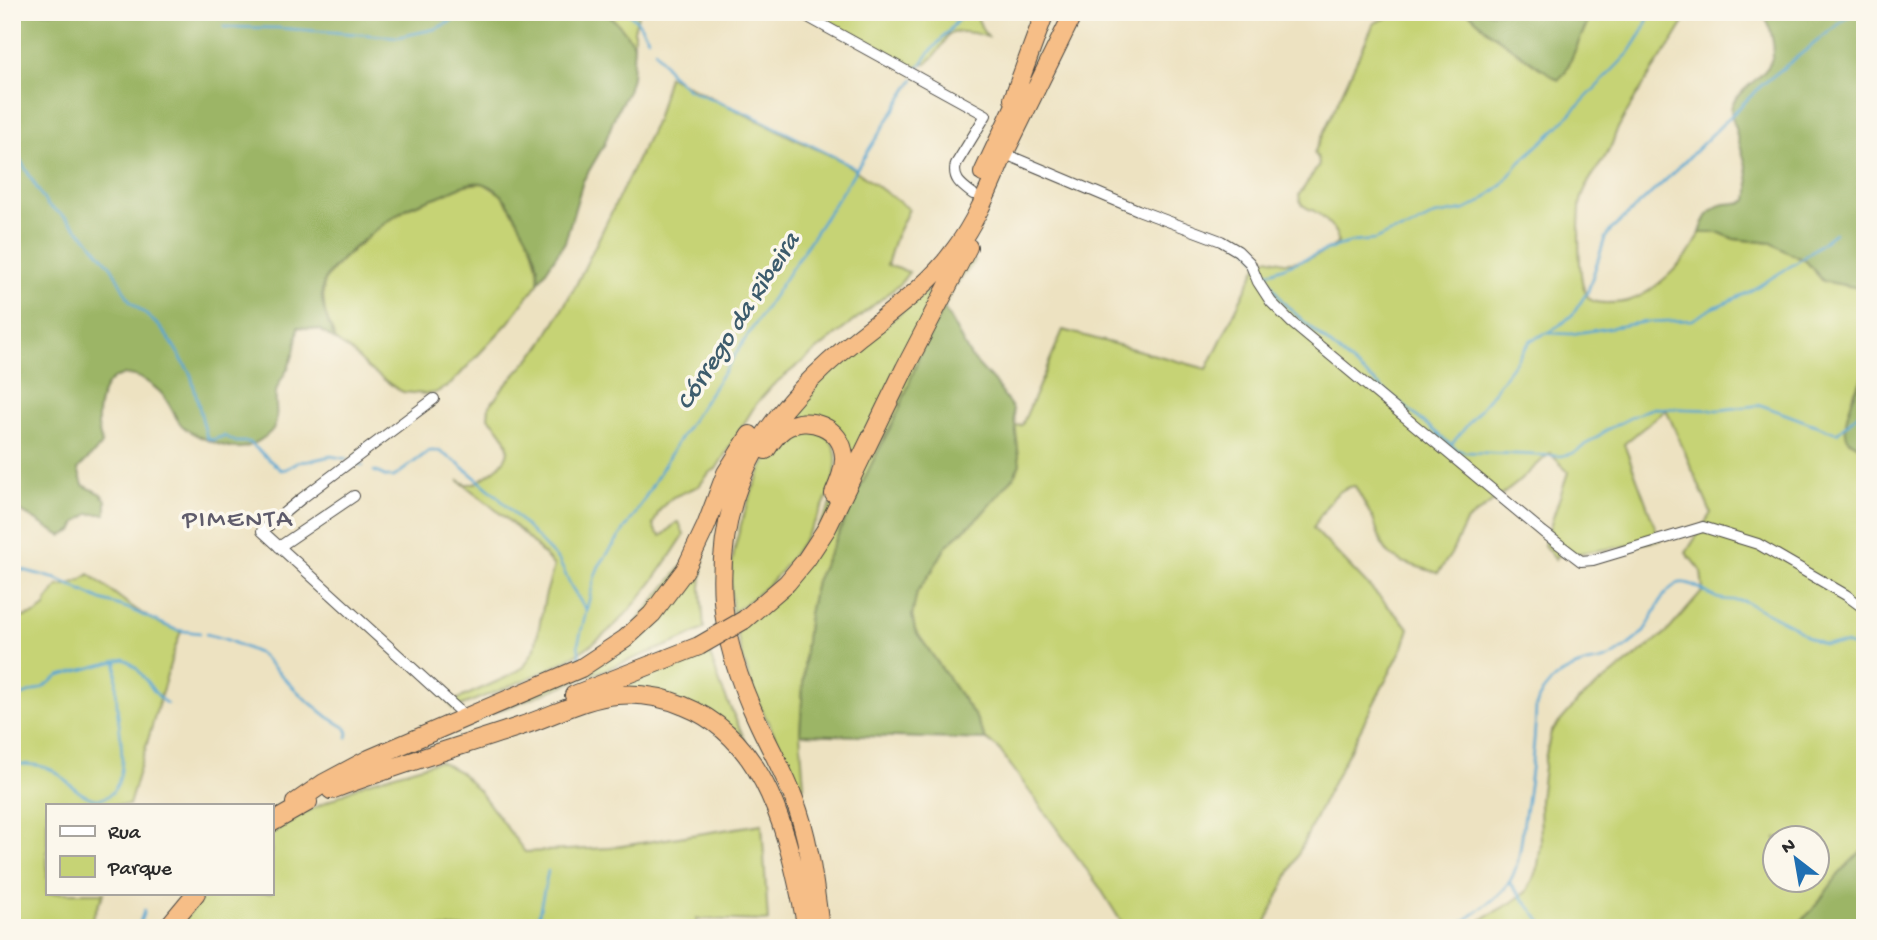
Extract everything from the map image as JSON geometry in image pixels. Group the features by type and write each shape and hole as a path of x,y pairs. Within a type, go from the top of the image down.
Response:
{"highway":[{"path":"1003,128 1045,12"},
{"path":"273,820 324,783 354,766 581,668 611,650 639,627 664,600 685,570 706,526 726,473 768,408 801,371 911,280 948,240 1061,12"},
{"path":"820,928 808,846 799,812 741,684 728,636 723,596 723,555 731,512 744,473 764,435 783,408 809,379 918,289 949,258 973,221 1074,12"},
{"path":"273,821 331,790 391,764 697,642 742,617 787,583 827,528 911,356 984,217 1031,99"},
{"path":"723,596 727,555 741,505 761,459 780,432 791,425 816,423 828,429 838,438 844,458 836,490 794,562 742,617"},
{"path":"750,435 728,482 716,524 710,569 713,622 720,655 734,697 788,816 796,849 807,928"},
{"path":"295,803 365,766 697,642"},
{"path":"331,790 402,764 531,723 591,700 628,695 670,701 701,713 720,726 737,742 753,764 780,821 807,928"},
{"path":"167,928 195,894"}],"street":[{"path":"799,12 986,116 954,170 957,182 973,194"},
{"path":"1010,156 1138,210 1221,241 1238,251 1250,263 1271,302 1292,323 1542,532 1581,561 1703,527 1758,544 1846,595 1865,609"},
{"path":"434,399 262,531 466,716"},
{"path":"279,547 354,496"}],"green space":[{"path":"12,12 606,12 634,44 632,77 604,145 583,181 565,242 538,283 537,262 529,240 507,202 492,187 480,183 470,184 409,207 351,251 325,280 323,303 336,341 320,330 298,327 292,358 276,392 275,425 258,441 241,448 226,446 190,432 179,422 159,391 133,376 122,375 106,386 98,410 102,445 78,469 83,485 101,494 106,500 106,514 89,514 77,522 73,531 62,536 12,508"},
{"path":"606,12 639,12 634,30 634,44 621,27"},
{"path":"807,12 975,12 988,37 969,32 949,34 928,62 907,67"},
{"path":"1400,12 1468,12 1488,31 1541,69 1565,73 1588,21 1589,12 1692,12 1635,99 1583,193 1579,247 1581,274 1587,295 1594,301 1603,303 1623,302 1649,291 1689,253 1700,233 1720,233 1734,239 1772,243 1806,261 1823,281 1865,289 1865,374 1855,391 1847,416 1849,441 1858,445 1865,443 1865,848 1832,884 1832,824 1762,824 1762,894 1824,894 1812,910 1792,928 1471,928 1526,892 1533,879 1541,844 1540,800 1551,732 1579,700 1667,632 1703,591 1701,571 1686,553 1711,513 1666,409 1624,444 1660,540 1557,556 1555,559 1544,545 1568,472 1550,453 1516,484 1466,522 1451,554 1438,573 1402,562 1389,554 1355,486 1341,491 1330,501 1313,528 1409,628 1403,647 1324,800 1263,928 1125,928 1100,888 998,748 984,738 976,718 915,630 912,616 917,592 947,545 980,516 1019,464 1015,426 1022,425 1063,330 1207,369 1257,266 1267,258 1284,262 1306,259 1338,243 1330,225 1300,201 1299,195 1319,165 1314,153 1374,23"},
{"path":"1468,12 1589,12 1588,21 1565,73 1558,80 1488,31"},
{"path":"1762,12 1865,12 1865,289 1823,281 1806,261 1772,243 1734,239 1720,233 1700,233 1715,208 1748,200 1749,181 1731,109 1736,98 1763,73 1771,60 1772,39"},
{"path":"668,76 841,160 909,209 895,238 887,265 909,272 899,285 773,385 756,404 716,469 710,472 699,486 673,497 659,511 653,525 656,532 661,536 679,522 684,535 645,591 619,621 602,637 562,662 453,709 445,696 456,700 524,667 535,648 554,566 520,531 458,480 474,484 503,462 507,455 505,439 488,417 489,407 541,346 576,285 656,121"},
{"path":"483,183 502,195 524,230 533,249 538,283 508,323 451,384 435,393 403,392 368,368 336,341 325,314 324,281 340,261 380,227 410,207 465,185"},
{"path":"967,256 975,261 953,289 922,349 899,410 816,581 805,651 800,733 804,786 800,787 755,696 736,630 782,594"},
{"path":"943,277 846,481 848,444 787,420 793,407 805,393"},
{"path":"944,308 971,357 995,383 1013,409 1020,464 1013,478 980,516 947,545 917,592 912,616 915,630 976,718 986,740 800,734 805,651 816,581 899,410 922,349"},
{"path":"1865,374 1865,443 1858,446 1849,440 1846,426 1850,407"},
{"path":"801,431 817,432 832,443 836,459 833,481 811,528 784,567 764,588 732,613 733,559 742,521 756,481 775,448 787,436"},
{"path":"705,538 701,588 704,629 490,714 611,653"},
{"path":"89,574 144,615 181,631 129,804 46,804 46,894 104,894 87,928 12,928 12,620 35,614 45,607 58,586 82,579"},
{"path":"707,646 722,689 745,740 723,725 606,691"},
{"path":"439,761 460,772 480,792 525,852 609,848 762,824 768,921 696,919 697,928 177,928 205,894 273,894 273,833 300,815 365,783"},
{"path":"1865,848 1865,928 1792,928 1812,910 1824,894 1832,894 1832,884"}],"waterway":[{"path":"224,27 398,37 435,29 471,12"},
{"path":"628,12 648,38"},
{"name":"Córrego da Ribeira","path":"916,73 963,12"},
{"path":"1266,274 1338,246 1375,240 1410,228 1435,215 1465,210 1479,203 1501,186 1519,163 1556,129 1629,53 1651,12"},
{"path":"1451,445 1531,340 1547,333 1573,314 1588,291 1605,238 1611,230 1763,84 1854,12"},
{"path":"655,50 670,73 688,89 755,117 856,169"},
{"name":"Córrego da Ribeira","path":"580,659 578,644 599,566 636,513 677,443 914,79"},
{"path":"12,146 47,205 64,216 88,239 112,268 130,301 159,326 172,343 191,375 207,438 212,440 224,436 236,442 249,442 281,470 298,462 331,456 347,459"},
{"path":"1211,227 1244,244 1287,306 1451,445 1465,452 1561,456 1574,453 1610,428 1654,408 1720,410 1761,405 1837,433 1865,408"},
{"path":"1547,333 1571,334 1645,322 1692,320 1747,293 1799,261 1835,233"},
{"path":"374,471 394,477 429,451 439,451 458,463 496,495 559,561 587,612"},
{"path":"359,464 363,466"},
{"path":"12,567 57,579 176,630 200,633"},
{"path":"1455,928 1506,887 1517,864 1530,778 1536,707 1543,691 1563,673 1610,657 1633,642 1643,632 1662,598 1671,588 1687,583 1717,598 1744,601 1823,644 1846,644 1865,652"},
{"path":"206,634 260,654 303,697 346,728 347,738"},
{"path":"12,699 42,688 59,676 124,659 136,668 167,704"},
{"path":"12,764 45,767 86,796 99,799 108,796 120,778 122,766 117,661"},
{"name":"Córrego da Ribeira","path":"536,928 548,871"},
{"path":"1509,882 1547,928"},
{"path":"138,928 144,911"},
{"path":"561,928 574,921 584,928"}],"district":[{"name":"PIMENTA","path":"238,517"}]}
